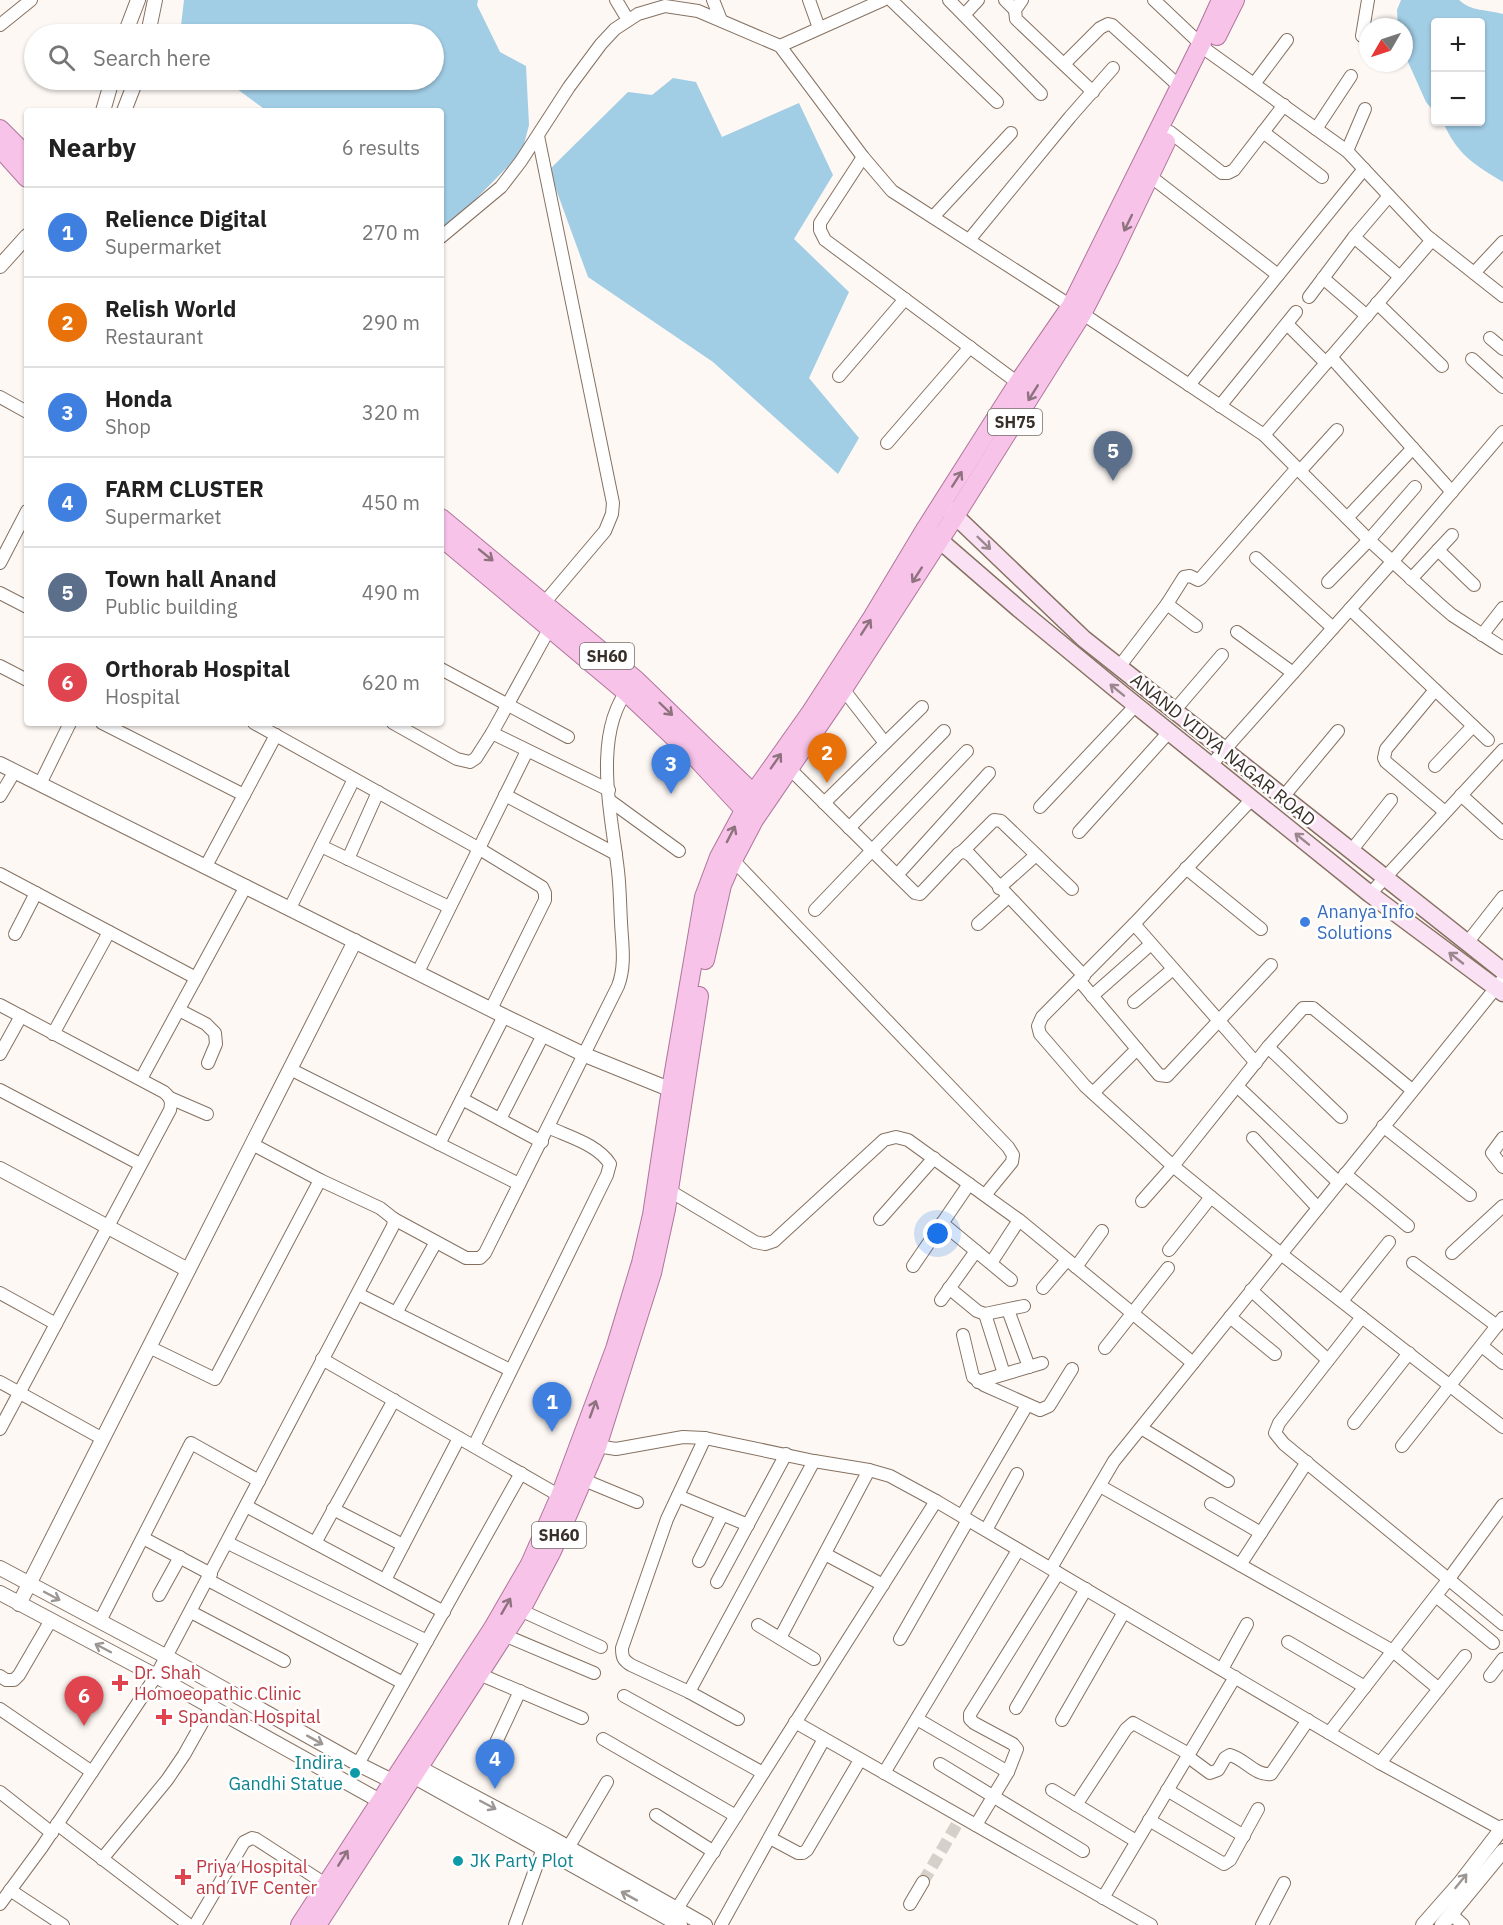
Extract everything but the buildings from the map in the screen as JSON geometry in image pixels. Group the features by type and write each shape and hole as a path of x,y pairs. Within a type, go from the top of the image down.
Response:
{"main road":[{"name":"SH75","path":"749,815 811,712 866,628 933,534 955,516 1076,310 1150,176 1205,48 1221,0"},
{"name":"SH75","path":"759,799 790,769 843,689 933,534 942,503 1018,383 1076,310 1180,87 1235,0"},
{"path":"0,129 24,153"},
{"path":"0,148 24,175"},
{"name":"ANAND VIDYA NAGAR ROAD","path":"942,503 1084,639 1503,971"},
{"name":"SH60","path":"444,521 546,615 631,686 759,799"},
{"name":"ANAND VIDYA NAGAR ROAD","path":"933,534 1019,609 1370,894 1501,987"},
{"name":"SH60","path":"444,540 546,615"},
{"name":"SH60","path":"631,686 749,815"},
{"name":"SH60","path":"677,1092 716,907 749,815"},
{"name":"SH60","path":"407,1778 530,1564 560,1496 589,1444 652,1273 662,1186 704,897 719,857 749,815"},
{"name":"SH60","path":"300,1925 407,1778 520,1610 552,1551 584,1480 589,1444"},
{"name":"SH60","path":"317,1925 387,1804"}],"street":[{"path":"0,25 31,0"},
{"path":"129,24 138,0"},
{"path":"150,24 155,0"},
{"path":"616,0 633,17"},
{"path":"444,234 501,187 600,44 654,0"},
{"path":"713,0 721,20"},
{"path":"809,0 819,28"},
{"path":"780,45 883,0"},
{"path":"891,0 997,102"},
{"path":"950,0 1041,94"},
{"path":"964,15 978,0"},
{"path":"1005,0 1018,5 1016,19 1093,92"},
{"path":"1154,0 1205,48 1347,151 1432,240 1503,296"},
{"path":"1365,18 1368,0"},
{"path":"633,17 665,6 691,9 780,45 863,157 892,191 1264,435 1411,579 1452,615 1503,648"},
{"path":"1064,64 1100,28 1108,24 1112,25 1180,87"},
{"path":"1254,84 1287,40"},
{"path":"969,240 1113,68"},
{"path":"1316,129 1351,76"},
{"path":"104,108 109,90"},
{"path":"125,108 132,90"},
{"path":"1170,132 1222,173 1228,173 1234,170 1284,105"},
{"path":"1347,151 1365,109"},
{"path":"1263,132 1322,177"},
{"path":"933,217 1011,133"},
{"path":"398,726 464,762 470,762 476,758 507,706 546,615 605,531 612,514 613,503 538,136"},
{"path":"863,157 820,222 820,230 825,240 1018,383"},
{"path":"1189,385 1364,169"},
{"path":"1150,176 1278,275"},
{"path":"1309,297 1354,237 1389,196"},
{"path":"1354,237 1400,277"},
{"path":"0,266 24,239"},
{"path":"1264,435 1432,240"},
{"path":"1474,273 1503,242"},
{"path":"1323,278 1366,316"},
{"path":"839,376 905,299"},
{"path":"1377,303 1442,366"},
{"path":"1220,406 1296,312"},
{"path":"1287,324 1328,360 1452,492"},
{"path":"1490,338 1503,350"},
{"path":"887,443 970,347"},
{"path":"1472,359 1503,387"},
{"path":"0,397 24,410"},
{"path":"1119,667 1167,604 1184,577 1190,576 1198,580 1201,578 1298,469 1337,430"},
{"path":"1211,765 1392,562 1503,432"},
{"path":"1347,518 1413,448"},
{"path":"1328,582 1369,540 1415,487"},
{"path":"0,563 24,517"},
{"path":"1411,579 1452,535"},
{"path":"1438,550 1474,585"},
{"path":"1256,558 1333,628"},
{"path":"0,593 24,605"},
{"path":"1167,604 1196,626"},
{"path":"1482,635 1503,608"},
{"path":"1350,609 1488,740"},
{"path":"1237,632 1293,673"},
{"path":"1174,711 1222,655"},
{"path":"0,666 24,678"},
{"path":"444,671 568,737"},
{"path":"252,1144 380,1208 394,1219 466,1258 480,1258 489,1246 585,1055 618,986 624,966 616,854 609,795 610,728 631,686"},
{"path":"843,689 885,743"},
{"path":"1435,690 1386,749 1383,758 1445,812"},
{"path":"1040,807 1136,705"},
{"path":"824,803 922,708"},
{"path":"40,784 69,726"},
{"path":"260,726 534,880 545,893 545,900 491,1009"},
{"path":"1435,766 1473,726"},
{"path":"125,728 244,795"},
{"path":"849,828 944,731"},
{"path":"1283,797 1338,731"},
{"path":"1079,832 1169,732"},
{"path":"492,733 609,795 679,851"},
{"path":"206,866 276,735"},
{"path":"1370,894 1503,750"},
{"path":"815,910 966,751"},
{"path":"418,972 527,752"},
{"path":"0,764 543,1035 585,1055 677,1092"},
{"path":"790,769 915,893 920,894 994,820 1001,822 1072,889"},
{"path":"0,796 15,771"},
{"path":"897,875 989,772"},
{"path":"290,908 354,779"},
{"path":"348,859 378,792"},
{"path":"506,795 616,854"},
{"path":"1461,795 1503,832"},
{"path":"1252,799 1042,1017 1038,1026 1040,1035 1093,1093 1173,1166 1281,1254 1503,1427"},
{"path":"1351,850 1391,800"},
{"path":"321,846 449,907"},
{"path":"963,851 970,855 1081,978 1092,996 1159,1075 1167,1076 1271,965"},
{"path":"978,924 1036,855"},
{"path":"733,860 1008,1147 1013,1155 1012,1162 985,1195"},
{"path":"1186,868 1261,929"},
{"path":"0,874 196,978"},
{"path":"141,1079 246,886"},
{"path":"15,934 36,893"},
{"path":"1467,943 1503,897"},
{"path":"1134,924 1256,1063"},
{"path":"53,1034 109,932"},
{"path":"20,1604 355,941"},
{"path":"1092,996 1151,944"},
{"path":"1134,1002 1173,969"},
{"path":"976,1825 1008,1772 1017,1749 1013,1744 974,1723 970,1719 970,1714 1114,1461 1412,1090 1501,987"},
{"path":"0,1005 141,1079 170,1098 207,1114"},
{"path":"1142,1201 1173,1166 1268,1047 1303,1008 1312,1008 1412,1090"},
{"path":"179,1010 206,1024 215,1033 216,1044 208,1063"},
{"path":"0,1054 21,1016"},
{"path":"439,1144 504,1016"},
{"path":"500,1119 543,1035"},
{"path":"1268,1047 1341,1117"},
{"path":"1093,1093 1137,1049"},
{"path":"290,1069 519,1184"},
{"path":"1237,1086 1342,1178 1408,1226"},
{"path":"0,1090 140,1164"},
{"path":"0,1429 170,1110 170,1098"},
{"path":"462,1099 542,1142"},
{"path":"1383,1126 1470,1195"},
{"path":"474,1446 610,1164 605,1156 594,1149 548,1127"},
{"path":"662,1186 755,1242 765,1244 774,1240 884,1140 896,1137 908,1140 1019,1220 1193,1363"},
{"path":"1253,1138 1318,1208"},
{"path":"1503,1138 1492,1153 1503,1167"},
{"path":"880,1219 934,1158"},
{"path":"0,1169 188,1270"},
{"path":"149,1347 215,1379 320,1180"},
{"path":"913,1266 969,1184"},
{"path":"1170,1250 1211,1197"},
{"path":"1452,1253 1503,1206"},
{"path":"0,1904 92,1772 167,1657 390,1233 394,1219"},
{"path":"991,1263 1019,1220"},
{"path":"942,1223 1011,1280"},
{"path":"1043,1288 1072,1264 1102,1232"},
{"path":"396,1313 436,1242"},
{"path":"1342,1301 1389,1242"},
{"path":"941,1300 976,1251"},
{"path":"1402,1446 1500,1322 1413,1263"},
{"path":"1105,1348 1168,1268"},
{"path":"949,1288 977,1311 985,1314 1024,1306"},
{"path":"1251,1290 1328,1360"},
{"path":"0,1293 56,1324"},
{"path":"358,1294 510,1370"},
{"path":"1008,1310 1029,1367"},
{"path":"985,1314 1004,1374"},
{"path":"1230,1317 1275,1354"},
{"path":"1362,1317 1276,1429 1278,1438 1503,1624"},
{"path":"963,1335 970,1370 978,1382 1040,1410 1049,1406 1072,1370"},
{"path":"1482,1346 1503,1363"},
{"path":"1354,1423 1409,1353"},
{"path":"322,1359 560,1496"},
{"path":"978,1382 1042,1363"},
{"path":"0,1382 103,1439"},
{"path":"315,1543 394,1401"},
{"path":"900,1639 1027,1405"},
{"path":"1141,1428 1228,1481"},
{"path":"589,1444 616,1449 683,1437 705,1438 890,1476 986,1530 1380,1763 1503,1829 1423,1925"},
{"path":"385,1580 459,1438"},
{"path":"705,1438 667,1519 626,1637 622,1656 631,1665 689,1692 738,1719"},
{"path":"100,1621 191,1443 259,1481"},
{"path":"717,1582 786,1454"},
{"path":"689,1692 814,1461"},
{"path":"1240,1565 1307,1462"},
{"path":"780,1638 869,1470"},
{"path":"358,1764 521,1473"},
{"path":"986,1530 1017,1474"},
{"path":"584,1480 637,1502"},
{"path":"1100,1486 1393,1651 1439,1689"},
{"path":"678,1496 748,1526"},
{"path":"676,1918 736,1816 936,1501"},
{"path":"1211,1504 1261,1533"},
{"path":"1329,1733 1436,1596 1503,1505"},
{"path":"246,1506 444,1612"},
{"path":"333,1509 403,1545"},
{"path":"699,1561 722,1515"},
{"path":"142,1538 180,1557 210,1577 403,1683"},
{"path":"228,1543 427,1641"},
{"path":"884,1773 1018,1550"},
{"path":"825,1554 883,1585"},
{"path":"159,1595 180,1557"},
{"path":"0,1568 167,1657 358,1764 407,1778 546,1843 676,1918 705,1925"},
{"path":"1016,1708 1086,1589"},
{"path":"0,1593 156,1676 387,1804"},
{"path":"1436,1596 1493,1643"},
{"path":"520,1610 601,1647"},
{"path":"191,1612 284,1661"},
{"path":"1062,1720 1125,1612"},
{"path":"0,1676 6,1680 14,1680 20,1676 51,1620"},
{"path":"1222,1670 1247,1624"},
{"path":"758,1625 814,1659"},
{"path":"504,1635 594,1673"},
{"path":"1288,1642 1365,1687"},
{"path":"1380,1763 1465,1656"},
{"path":"1490,1676 1503,1659"},
{"path":"479,1674 582,1718"},
{"path":"1103,1898 1235,1677"},
{"path":"492,1751 520,1691"},
{"path":"624,1696 764,1773"},
{"path":"102,1859 167,1780 211,1707"},
{"path":"0,1709 92,1772"},
{"path":"917,1719 1008,1772"},
{"path":"1076,1805 1126,1729 1133,1723 1188,1755 1210,1773 1218,1770 1230,1755 1261,1774 1270,1774 1308,1720"},
{"path":"795,1722 884,1773 959,1820 976,1825 1151,1925"},
{"path":"603,1739 736,1816"},
{"path":"722,1925 824,1739"},
{"path":"770,1838 798,1853 807,1850 860,1760"},
{"path":"940,1764 1083,1851"},
{"path":"568,1848 607,1782"},
{"path":"1167,1790 1244,1836"},
{"path":"1052,1791 1136,1841"},
{"path":"0,1792 102,1859 189,1925"},
{"path":"1149,1820 1224,1864 1230,1860 1258,1809"},
{"path":"656,1815 714,1852"},
{"path":"195,1925 244,1842 252,1838 327,1885"},
{"path":"546,1843 568,1848 676,1918"},
{"path":"515,1925 546,1843"},
{"path":"1463,1925 1446,1920 1503,1851"},
{"path":"910,1904 923,1882"},
{"path":"1263,1925 1284,1882"},
{"path":"10,1890 63,1925"}],"water":[{"path":"184,0 478,0 477,5 500,52 526,66 529,125 522,152 471,204 444,226 444,108 263,108 239,90 444,90 444,24 181,24"},
{"path":"1401,0 1459,0 1474,8 1503,14 1503,182 1467,157 1454,142 1445,126 1485,126 1485,18 1431,18 1431,108 1413,72 1413,18 1397,18 1397,10"},
{"path":"673,78 696,82 722,137 799,103 833,175 794,239 849,292 809,378 859,438 838,474 713,362 588,277 549,170 628,92 652,95"}],"tunnel":[{"path":"923,1882 957,1824"}],"place":[{"name":"Town hall Anand","path":"1113,481"},
{"name":"Relish World","path":"827,783"},
{"name":"Honda","path":"671,794"},
{"name":"Ananya Info Solutions","path":"1305,922"},
{"name":"Relience Digital","path":"552,1432"},
{"name":"Dr. Shah Homoeopathic Clinic","path":"120,1683"},
{"name":"Spandan Hospital","path":"164,1717"},
{"name":"Orthorab Hospital","path":"84,1726"},
{"name":"Indira Gandhi Statue","path":"355,1773"},
{"name":"FARM CLUSTER","path":"495,1789"},
{"name":"JK Party Plot","path":"458,1861"},
{"name":"Priya Hospital and IVF Center","path":"183,1877"}]}
